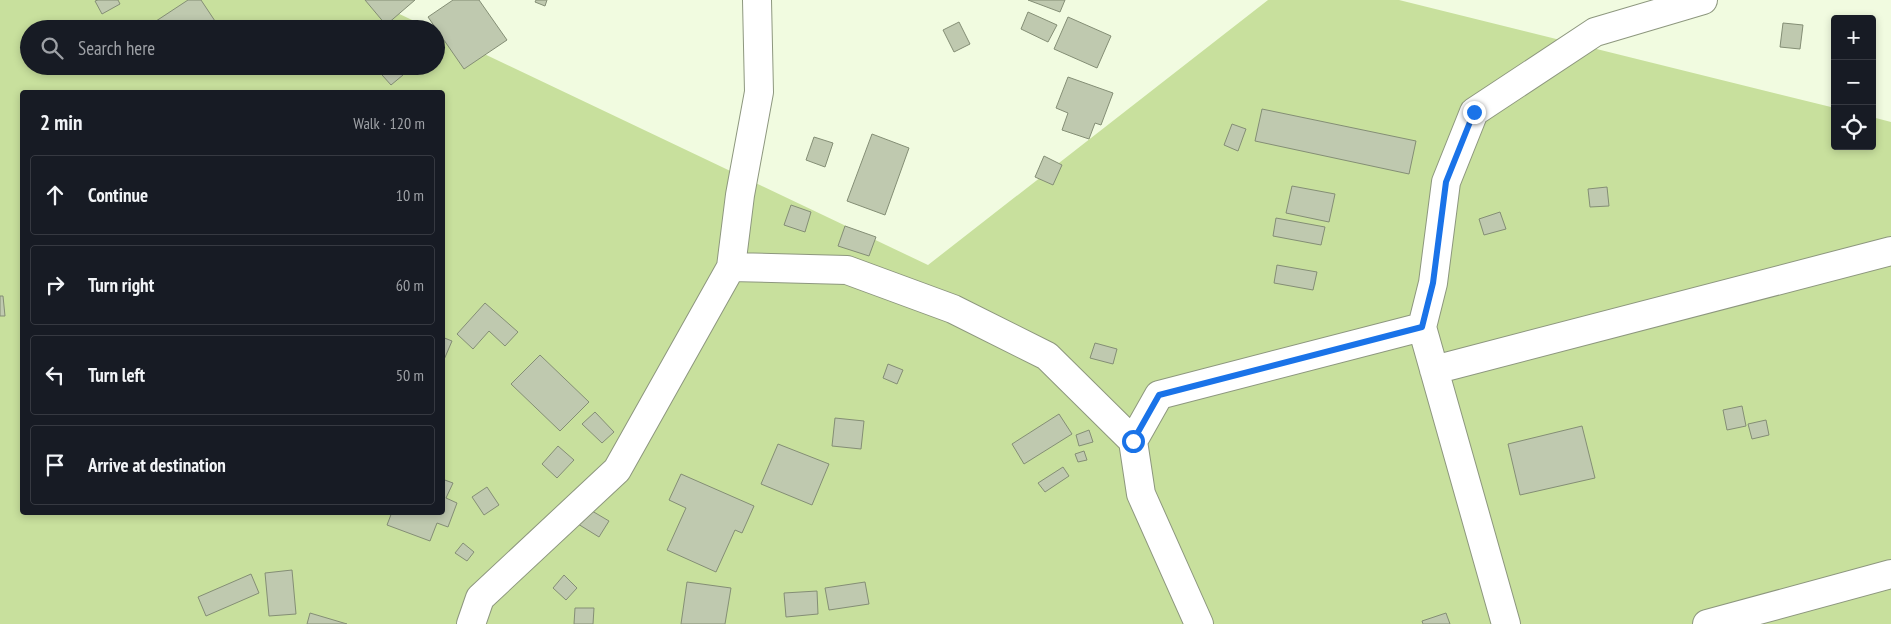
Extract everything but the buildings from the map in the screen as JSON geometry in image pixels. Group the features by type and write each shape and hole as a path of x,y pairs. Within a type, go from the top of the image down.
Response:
{"street":[{"path":"470,624 480,598 617,470 731,267 740,195 759,92 757,0"},
{"path":"1506,624 1422,327 1433,283 1446,182 1474,112 1595,32 1703,0"},
{"path":"1434,370 1891,251"},
{"path":"731,267 847,270 953,309 1047,356 1133,441 1141,494 1199,624"},
{"path":"1133,441 1159,395 1422,327"},
{"path":"1706,624 1891,574"}],"green space":[{"path":"0,0 370,0 412,20 20,20 20,75 445,75 445,35 928,265 1268,0 1399,0 1831,107 1831,150 1876,150 1876,118 1891,122 1891,624 0,624"}],"route":[{"path":"1133,441 1159,395 1422,327 1433,283 1446,182 1474,112"}]}
